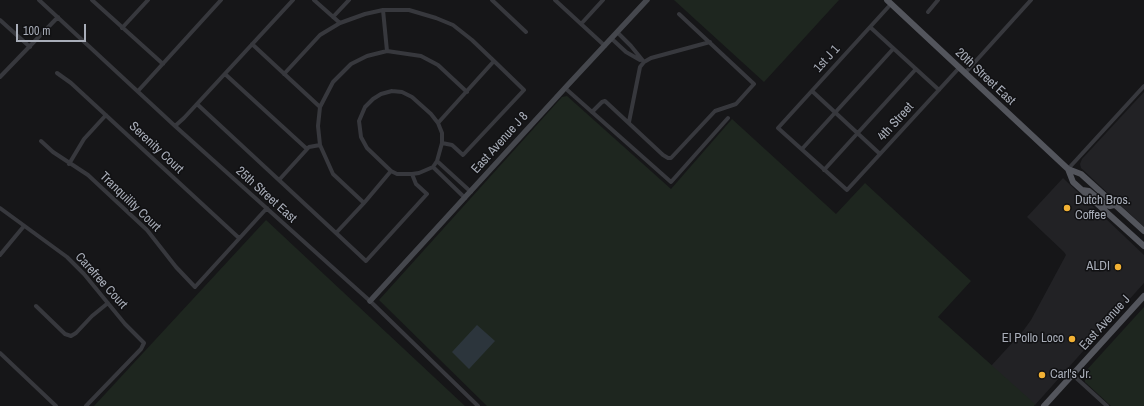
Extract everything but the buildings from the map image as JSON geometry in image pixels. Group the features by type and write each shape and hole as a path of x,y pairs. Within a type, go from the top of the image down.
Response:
{"main road":[{"name":"20th Street East","path":"889,2 1068,169 1081,174 1144,231"},
{"name":"20th Street East","path":"1068,169 1074,182 1144,246"},
{"path":"1082,190 1089,191 1106,205 1114,205"},
{"name":"East Avenue J","path":"1047,404 1144,296"}],"street":[{"name":"25th Street East","path":"39,0 175,126 370,301 478,406"},
{"path":"92,0 162,64"},
{"path":"122,28 148,0"},
{"path":"138,91 222,0"},
{"path":"175,126 293,0"},
{"path":"314,0 340,23"},
{"path":"333,17 349,0"},
{"path":"492,0 526,32"},
{"path":"555,0 605,46"},
{"path":"581,24 603,0"},
{"name":"East Avenue J 8","path":"370,301 647,0"},
{"path":"928,12 938,0"},
{"path":"965,73 1031,0"},
{"name":"1st J 1","path":"802,149 778,128 870,27 889,2"},
{"path":"284,74 320,35 340,23 365,14 383,10 409,10 450,24 472,40 524,90 463,155 452,145 442,143"},
{"path":"383,10 387,51"},
{"path":"592,112 605,101 663,155 671,158 715,111 736,104 754,84 679,14"},
{"path":"0,77 58,17"},
{"path":"0,20 30,47"},
{"path":"870,27 939,90"},
{"path":"618,32 644,62"},
{"path":"612,39 626,52 644,62"},
{"path":"629,122 640,68 644,62 650,58 710,42"},
{"path":"252,44 320,107"},
{"path":"893,49 802,149 824,170 916,69"},
{"path":"364,203 333,174 320,145 318,126 320,107 333,82 351,64 367,56 387,51 421,56 438,65 467,92"},
{"path":"438,123 494,61"},
{"name":"4th Street","path":"824,170 847,190 959,68"},
{"name":"Serenity Court","path":"57,73 71,83 239,238"},
{"path":"225,74 307,149"},
{"path":"1068,169 1144,86"},
{"path":"565,88 671,182 728,118"},
{"path":"392,91 402,92 412,97 431,114 438,123 442,133 442,143 437,161 433,167 412,174 397,174 391,171 366,148 360,137 359,121 365,107 373,98 392,91"},
{"path":"812,91 880,154"},
{"path":"197,104 366,260 427,194 416,184 412,174"},
{"path":"69,164 84,139 106,115"},
{"name":"Tranquility Court","path":"41,142 69,164 88,176 147,230 176,267 195,287 239,238"},
{"path":"279,180 309,147 320,145"},
{"path":"437,161 471,192"},
{"path":"433,167 465,198"},
{"path":"336,233 391,171"},
{"name":"Carefree Court","path":"0,208 67,257 84,274 144,343 141,349 86,406"},
{"path":"239,238 267,208"},
{"path":"0,255 24,226"},
{"path":"36,306 65,334 71,336 108,303"},
{"path":"1,354 56,406"},
{"path":"1073,375 1107,406"}],"shaded area":[{"path":"674,0 839,0 764,82"},
{"path":"1144,92 1144,227 1081,168 1080,164 1082,159"},
{"path":"567,96 671,189 732,119 836,214 865,183 971,281 938,317 1035,404 1034,406 487,406 379,300 562,97"},
{"path":"1063,178 1144,255 1144,283 1035,405 991,366 1031,320 1066,255 1027,217"},
{"path":"266,220 465,406 94,406"},
{"path":"1144,307 1144,406 1111,406 1085,382 1084,373"},
{"path":"477,325 495,341 469,369 452,352"}],"place":[{"name":"Dutch Bros. Coffee","path":"1067,208"},
{"name":"ALDI","path":"1118,267"},
{"name":"El Pollo Loco","path":"1072,339"},
{"name":"Carl's Jr.","path":"1042,375"}]}
